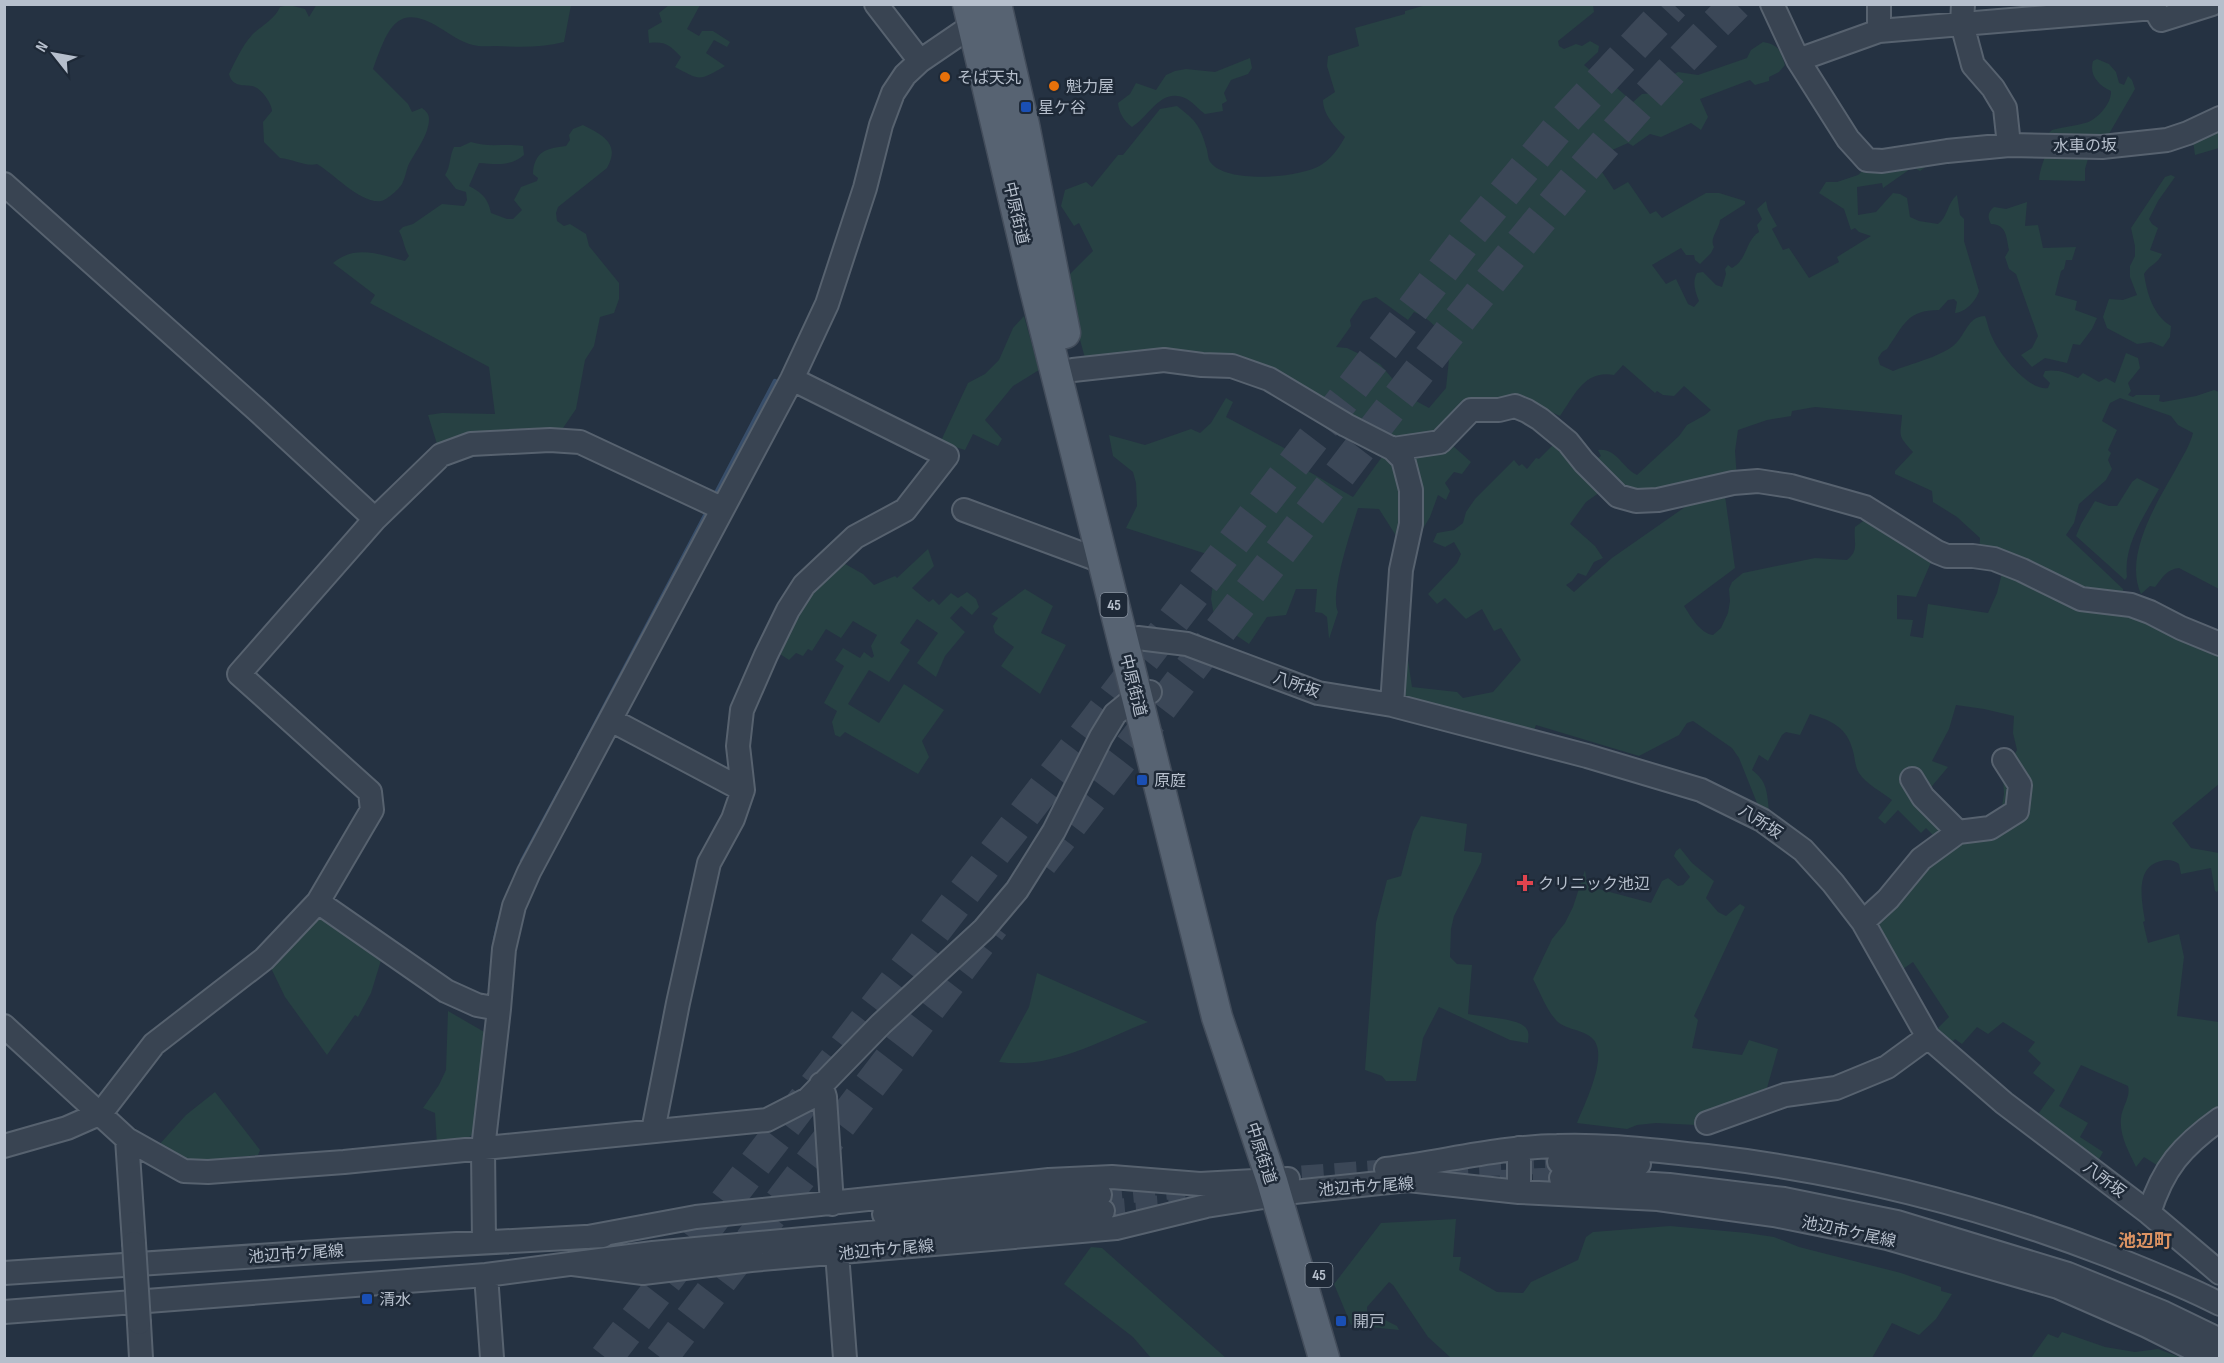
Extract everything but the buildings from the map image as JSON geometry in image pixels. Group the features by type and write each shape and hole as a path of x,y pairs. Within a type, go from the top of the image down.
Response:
{"main road":[{"name":"中原街道","path":"1000,6 1073,370 1138,638 1143,694"},
{"name":"中原街道","path":"970,15 1034,285 1104,562 1240,1026 1283,1187 1323,1359"},
{"name":"中原街道","path":"1283,1187 1344,1359"}],"street":[{"path":"876,4 920,61"},
{"path":"1772,4 1798,60 1879,31 1963,14 2154,8 2161,20 2212,4"},
{"path":"1879,4 1879,31"},
{"path":"484,1242 483,1149 504,949 514,906 529,872 792,379 827,304 865,188 881,125 893,93 905,75 970,15 1000,6"},
{"path":"1963,14 1973,65 1993,88 2005,108 2009,146"},
{"name":"水車の坂","path":"1798,60 1848,139 1867,160 1882,161 1947,151 2009,146 2102,147 2167,140 2220,118"},
{"path":"4,184 257,410 375,519"},
{"path":"1073,370 1164,360 1232,366 1269,379 1346,425 1393,449 1403,459 1411,490 1411,524 1401,570 1392,705"},
{"path":"653,1131 709,863 733,819 743,790 738,746 742,710 788,610 804,585 855,537 905,510 947,456 792,379"},
{"path":"1393,449 1440,442 1471,410 1499,410 1515,406 1540,419 1568,442 1584,462 1618,496 1636,501 1658,500 1732,483 1758,481 1791,486 1865,507 1947,556 1994,559 2081,599 2131,605 2220,644"},
{"path":"4,1146 67,1128 101,1113 154,1044 264,959 318,902 372,810 370,792 239,674 375,519 441,455 471,444 550,440 580,442 722,508"},
{"path":"964,510 1104,562"},
{"name":"八所坂","path":"1138,638 1187,644 1318,693 1392,705 1587,756 1701,790 1732,803 1762,820 1803,850 1833,883 1863,922 1928,1037 2004,1103 2149,1213 2220,1274"},
{"path":"4,1026 127,1139 184,1171 200,1172 344,1162 767,1120 808,1099 881,1024 984,929 1017,890 1054,831 1115,714 1143,694"},
{"path":"611,720 743,790"},
{"path":"1863,922 1888,900 1921,859 1958,832 1990,828 2017,811 2020,785 2004,760"},
{"path":"1912,779 1923,796 1958,832"},
{"path":"318,902 446,991 477,1005 499,1009"},
{"path":"1707,1123 1785,1095 1836,1088 1887,1067 1928,1037"},
{"path":"821,1084 825,1097 832,1204"},
{"path":"2149,1213 2157,1187 2178,1153 2220,1119"},
{"path":"127,1139 141,1359"},
{"name":"池辺市ケ尾線","path":"4,1273 1108,1203 1206,1206 1283,1187 1519,1148 1559,1146 1666,1152 1773,1164 1899,1189 1971,1208 2059,1237 2220,1304"},
{"path":"1519,1148 1519,1192"},
{"name":"池辺市ケ尾線","path":"2220,1319 2160,1291 2065,1254 1902,1204 1778,1180 1648,1164 1560,1170 1784,1199 1897,1222 2068,1274 2162,1312 2220,1340"},
{"name":"池辺市ケ尾線","path":"588,1237 696,1217 1049,1180 1108,1203"},
{"name":"池辺市ケ尾線","path":"573,1264 643,1273 837,1253 1200,1184 1283,1187 1408,1180 1519,1192 1658,1199 1774,1215 1887,1238 2058,1287 2147,1326 2211,1359"},
{"name":"池辺市ケ尾線","path":"4,1312 486,1275 665,1252 1108,1203"},
{"path":"837,1253 840,1358"},
{"path":"486,1275 492,1359"}],"green space":[{"path":"317,4 571,5 564,42 547,45 478,46 460,40 425,20 413,17 395,24 388,32 373,69 408,104 412,112 422,108 429,119 424,137 408,166 402,184 386,199 373,201 356,193 317,164 280,158 264,142 263,122 272,111 268,100 255,87 235,83 230,78 229,74 248,39 271,19 280,7 289,5 305,9 309,17"},
{"path":"669,5 700,5 687,29 699,36 702,31 713,31 730,42 727,47 714,40 706,53 725,66 705,77 695,77 675,67 681,57 670,47 663,43 649,43 648,30 662,22 659,13"},
{"path":"1426,5 1593,5 1594,12 1558,41 1559,46 1564,49 1576,44 1582,46 1590,41 1599,46 1598,52 1584,65 1598,77 1602,75 1633,102 1642,94 1655,93 1669,77 1678,72 1698,75 1747,58 1751,50 1763,42 1776,47 1785,65 1779,72 1769,77 1769,81 1755,85 1750,80 1700,99 1708,117 1701,130 1691,123 1661,137 1650,134 1633,146 1628,143 1610,151 1608,149 1600,169 1614,190 1628,182 1650,214 1656,211 1662,218 1706,193 1719,193 1745,201 1745,204 1720,220 1713,237 1714,247 1700,264 1695,260 1694,255 1686,255 1681,248 1652,265 1666,284 1676,279 1688,304 1694,307 1699,301 1695,287 1697,273 1703,272 1716,285 1722,287 1726,274 1725,269 1728,265 1732,268 1741,260 1751,240 1759,232 1757,225 1762,219 1757,209 1766,201 1777,226 1772,229 1783,250 1789,248 1809,278 1839,262 1837,257 1871,236 1855,228 1851,230 1844,209 1819,193 1826,182 1837,182 1858,175 1869,165 1940,157 1920,171 1913,167 1883,188 1882,183 1857,187 1858,215 1876,212 1893,193 1907,198 1910,217 1938,224 1957,195 1960,215 1964,219 1964,241 1979,291 1976,299 1963,311 1955,313 1957,302 1954,299 1948,300 1939,310 1920,313 1907,320 1878,358 1880,365 1893,371 1940,354 1957,342 1974,319 1985,316 1997,346 2008,362 2024,378 2040,387 2048,388 2050,383 2043,376 2045,371 2062,372 2078,378 2083,373 2099,382 2106,378 2115,383 2126,353 2138,358 2140,368 2128,383 2131,391 2128,395 2133,397 2160,395 2159,401 2163,402 2214,390 2219,392 2219,589 2179,568 2168,572 2155,587 2150,586 2141,594 2136,562 2139,546 2153,512 2193,433 2178,425 2171,416 2120,398 2110,403 2102,421 2117,430 2108,450 2111,453 2108,460 2112,469 2106,480 2079,504 2074,523 2066,535 2123,589 2123,595 2116,600 1979,553 1980,538 1957,517 1933,502 1932,491 1895,474 1895,471 1913,452 1901,435 1902,415 1815,407 1792,411 1791,416 1767,420 1738,430 1735,451 1737,479 1631,496 1594,461 1601,456 1598,450 1605,450 1615,455 1637,475 1679,436 1687,425 1711,410 1684,386 1674,396 1663,395 1657,391 1655,393 1623,365 1614,375 1604,374 1588,380 1576,392 1560,416 1542,408 1498,409 1443,437 1471,462 1462,474 1454,472 1445,483 1450,491 1446,500 1438,495 1430,517 1416,540 1400,542 1379,509 1358,508 1339,577 1336,591 1338,612 1329,639 1327,617 1315,612 1317,589 1296,589 1286,615 1267,617 1249,644 1215,621 1211,599 1216,557 1126,528 1137,506 1136,483 1133,472 1113,456 1109,435 1145,445 1191,429 1200,433 1211,423 1226,398 1233,402 1226,417 1305,459 1301,467 1353,497 1384,454 1281,379 1086,362 1068,295 1067,277 1093,251 1079,223 1074,226 1061,206 1065,190 1086,182 1092,187 1118,155 1123,155 1160,109 1177,106 1200,129 1209,160 1220,170 1232,174 1265,177 1311,170 1321,165 1335,152 1345,137 1325,111 1323,100 1335,92 1327,66 1328,56 1359,46 1355,28 1405,14 1405,11","holes":["1376,297 1408,320 1414,312 1430,321 1442,336 1438,343 1446,349 1449,359 1446,388 1429,408 1407,396 1380,364 1347,348 1336,347 1351,326 1350,320 1363,301"]},
{"path":"1250,58 1252,68 1248,74 1231,80 1224,93 1227,101 1222,104 1223,111 1205,114 1187,99 1170,96 1163,99 1132,127 1121,113 1118,103 1130,94 1136,83 1156,90 1166,75 1175,71 1186,69 1215,72"},
{"path":"2097,59 2109,64 2116,72 2119,83 2124,85 2128,76 2135,89 2106,139 2090,152 2085,169 2085,181 2039,180 2048,146 2048,134 2052,130 2090,121 2103,110 2109,101 2111,91 2099,83 2092,71 2093,61"},
{"path":"583,125 603,136 611,146 611,159 607,168 558,207 557,221 564,226 570,224 586,234 589,246 619,283 619,299 614,313 600,317 594,346 585,360 576,409 563,428 483,432 437,444 428,415 495,414 489,367 370,303 375,295 333,263 341,257 359,252 405,261 409,256 399,231 403,227 413,224 442,204 464,206 467,200 466,192 456,189 445,175 454,147 471,142 484,145 523,146 524,155 519,159 503,164 479,163 469,186 484,196 491,213 513,219 522,210 514,200 521,187 537,181 538,178 533,174 539,156 547,150 566,146 573,129"},
{"path":"2219,125 2219,148 2195,155 2193,141"},
{"path":"2171,175 2175,177 2158,201 2149,219 2158,228 2150,250 2162,254 2144,274 2155,310 2171,326 2170,337 2163,347 2151,342 2137,344 2107,328 2103,317 2109,299 2123,300 2137,295 2130,277 2130,266 2135,256 2131,228 2165,177"},
{"path":"2027,202 2025,226 2038,225 2043,248 2076,247 2072,260 2066,260 2064,269 2061,271 2055,295 2077,301 2075,310 2097,318 2080,345 2073,344 2067,363 2045,358 2032,367 2021,355 2032,348 2038,336 2016,274 2009,269 2005,257 2009,250 2005,232 2000,227 1991,224 1989,213 1994,207 2006,209"},
{"path":"1024,316 1039,370 1013,386 985,420 1002,439 998,446 973,434 965,450 955,447 952,452 939,445 968,383 985,374 999,360 1013,328"},
{"path":"1561,422 1580,436 1576,446 1603,490 1586,502 1570,524 1595,546 1603,558 1594,562 1586,576 1578,573 1566,585 1574,592 1612,558 1695,500 1725,496 1735,568 1684,606 1696,624 1708,634 1713,635 1721,628 1728,613 1729,589 1732,582 1743,573 1815,558 1847,560 1855,549 1855,527 1866,519 1932,560 1916,597 1897,595 1897,619 1913,620 1910,636 1923,638 1928,604 1988,613 1997,593 2003,569 2136,614 2219,650 2219,784 2172,823 2191,848 2219,853 2219,889 2215,891 2211,868 2181,874 2179,864 2168,860 2152,865 2147,870 2142,886 2145,921 2143,922 2148,943 2179,934 2184,957 2177,1016 2219,1022 2219,1110 2163,1169 2144,1157 2136,1167 2128,1149 2121,1124 2128,1086 2081,1065 2059,1106 2088,1123 2080,1137 2103,1152 2098,1161 2036,1117 2055,1090 2033,1073 2041,1063 2028,1051 2035,1042 2003,1022 1988,1034 1977,1027 1962,1044 1955,1039 1948,1046 1933,1033 1949,1017 1913,962 1900,971 1882,937 1879,914 1924,861 1999,824 2004,794 2003,775 2017,750 2013,733 2014,716 1956,705 1949,729 1932,761 1948,767 1927,792 1911,774 1901,785 1947,829 1937,839 1926,828 1921,833 1898,810 1885,824 1878,818 1892,800 1859,773 1850,743 1843,731 1832,722 1810,714 1800,735 1786,732 1782,735 1768,761 1759,755 1752,770 1761,778 1767,793 1769,811 1759,808 1739,758 1732,748 1693,721 1687,723 1679,735 1639,756 1536,725 1532,735 1457,719 1449,732 1398,717 1399,663 1408,660 1412,687 1457,692 1463,698 1493,692 1521,660 1501,628 1494,631 1482,609 1466,619 1445,598 1437,604 1428,594 1457,563 1461,554 1454,542 1445,547 1433,542 1437,533 1454,530 1463,523 1466,512 1475,499 1514,460 1519,466 1522,464 1527,469 1536,458 1539,459 1555,443"},
{"path":"2137,478 2159,489 2132,542 2128,553 2125,580 2076,536 2095,501 2117,506"},
{"path":"928,549 934,566 912,588 929,602 933,599 939,605 951,593 958,598 967,592 976,599 979,607 972,615 961,606 950,618 965,632 945,656 936,677 917,663 938,633 917,619 900,643 910,650 889,682 869,670 848,704 879,723 904,684 944,710 922,741 929,757 918,774 845,732 840,737 835,735 832,722 837,711 824,703 844,666 835,660 843,648 860,658 864,652 872,658 874,656 871,646 877,635 853,621 841,638 826,629 812,651 808,649 803,656 796,653 789,660 777,652 800,604 838,560 863,574 874,585 895,576 897,578"},
{"path":"1025,589 1053,606 1041,633 1066,645 1040,694 1001,666 1014,647 995,633 993,626 998,618 991,614"},
{"path":"1421,816 1467,824 1464,851 1482,853 1481,862 1454,916 1451,929 1450,957 1457,964 1472,965 1468,1014 1516,1022 1526,1028 1529,1036 1528,1043 1510,1040 1439,1007 1423,1038 1416,1081 1386,1081 1382,1076 1365,1070 1376,923 1387,880 1401,876 1413,831"},
{"path":"1680,848 1692,863 1714,881 1706,898 1718,912 1726,916 1740,904 1745,907 1694,1016 1698,1020 1692,1048 1742,1055 1749,1040 1778,1049 1763,1102 1723,1111 1696,1125 1656,1123 1637,1125 1627,1129 1577,1123 1594,1081 1598,1057 1597,1047 1593,1039 1585,1033 1564,1026 1552,1016 1533,979 1552,939 1565,923 1573,907 1585,870 1587,884 1591,887 1651,903 1662,881 1668,878 1678,886 1683,885 1690,877 1674,856"},
{"path":"323,913 382,957 371,993 358,1017 355,1015 327,1055 285,997 271,968 315,914"},
{"path":"1037,973 1148,1022 1057,1058 1038,1062 999,1062 1029,1007"},
{"path":"448,1011 486,1033 472,1135 465,1140 437,1145 435,1113 423,1108 446,1070"},
{"path":"215,1092 260,1150 258,1155 197,1161 182,1159 158,1146 186,1115"},
{"path":"1456,1219 1453,1257 1461,1257 1459,1270 1497,1292 1523,1293 1531,1282 1578,1260 1586,1237 1593,1232 1670,1226 1774,1237 1799,1247 1901,1273 1941,1287 1941,1291 1952,1294 1936,1319 1919,1335 1892,1323 1872,1358 1451,1358 1428,1337 1389,1282 1367,1307 1367,1311 1397,1326 1399,1330 1351,1325 1334,1284 1381,1223"},
{"path":"1091,1247 1102,1248 1226,1358 1151,1358 1133,1337 1064,1284"},
{"path":"2062,1332 2105,1347 2135,1352 2158,1349 2182,1358 2031,1358 2048,1334 2058,1338"}],"waterway":[{"path":"714,497 775,381"},
{"path":"579,755 708,510"},
{"path":"522,861 564,783"},
{"path":"495,940 499,922"}],"tunnel":[{"path":"606,1358 1472,232 1565,120 1673,4"},
{"path":"1041,863 1401,395 1538,222 1634,111 1736,4"},
{"path":"661,1358 993,925"},
{"path":"1446,1167 1559,1162"},
{"path":"1269,1179 1404,1169"},
{"path":"1500,1181 1561,1178"},
{"path":"1100,1195 1174,1188"},
{"path":"1103,1211 1186,1204"}],"place":[{"name":"そば天丸","path":"945,77"},
{"name":"魁力屋","path":"1054,86"},
{"name":"星ケ谷","path":"1026,107"},
{"name":"原庭","path":"1142,780"},
{"name":"クリニック池辺","path":"1525,883"},
{"name":"清水","path":"367,1299"},
{"name":"開戸","path":"1341,1321"}],"district":[{"name":"池辺町","path":"2145,1241"}]}
